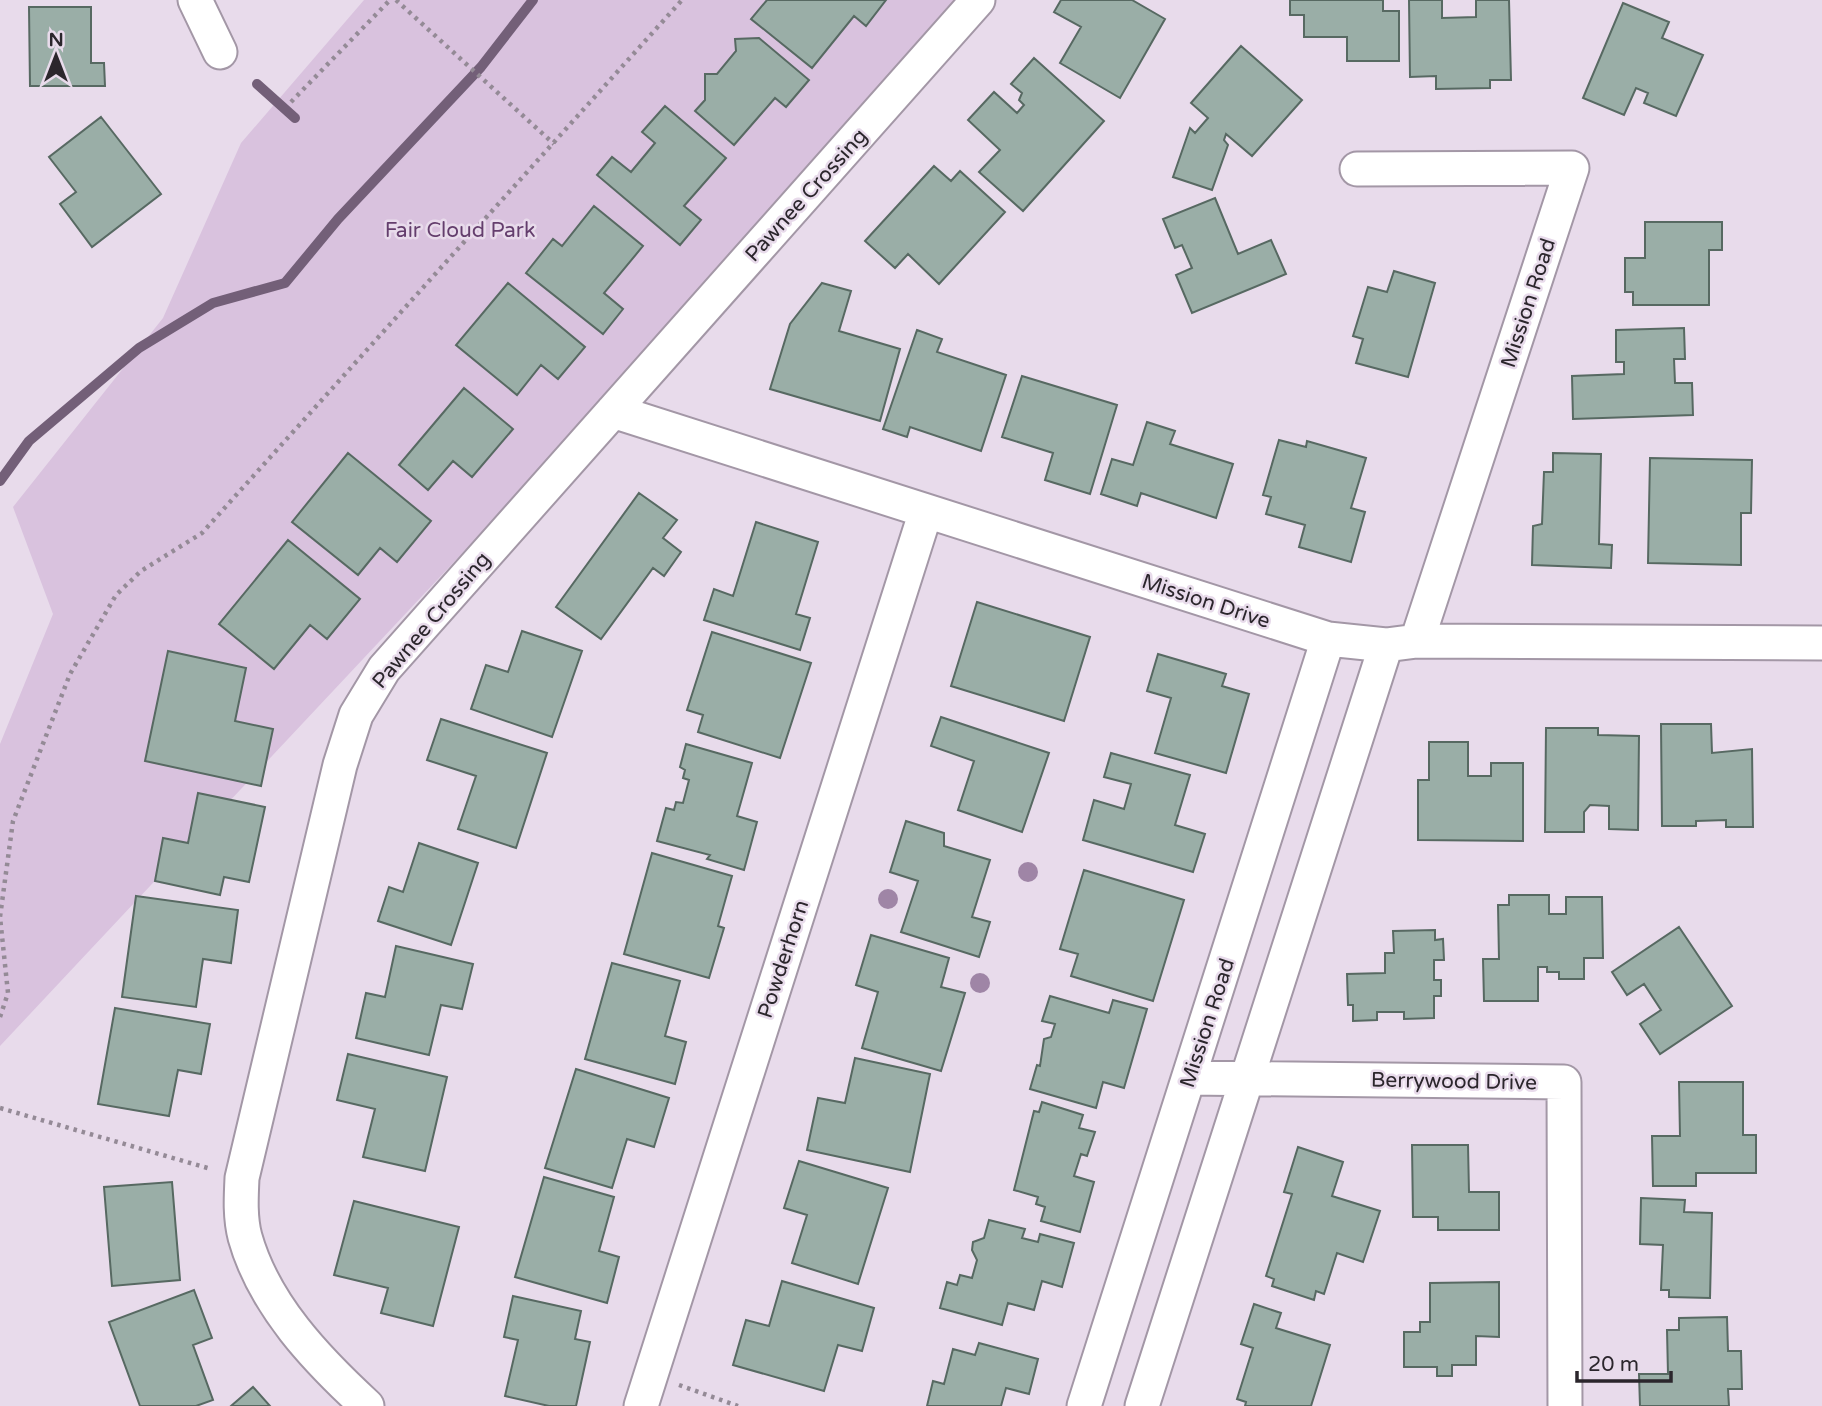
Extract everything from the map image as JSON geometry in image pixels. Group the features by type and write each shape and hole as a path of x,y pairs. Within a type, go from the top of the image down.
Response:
{"street":[{"path":"195,0 220,52"},
{"name":"Pawnee Crossing","path":"367,1406 328,1370 298,1334 257,1269 245,1237 241,1213 242,1178 340,765 356,715 384,669 978,0"},
{"name":"Mission Road","path":"1142,1406 1246,1079 1572,168 1357,169"},
{"name":"Mission Drive","path":"613,411 1328,639 1401,643 1822,643"},
{"name":"Powderhorn","path":"645,1391 926,511"},
{"name":"Mission Road","path":"1084,1406 1328,639"},
{"name":"Berrywood Drive","path":"1189,1078 1564,1082 1565,1406"}],"path":[{"path":"291,102 390,0"},
{"path":"396,0 554,144"},
{"path":"0,1017 8,993 0,917 13,821 70,674 116,595 141,571 202,533 682,0"},
{"path":"0,1108 242,1178"},
{"path":"645,1391 738,1406"}],"green space":[{"name":"Fair Cloud Park","path":"364,0 971,0 939,45 0,1046 0,744 53,614 13,507 163,318 241,143"}],"building":[{"path":"767,0 886,0 866,26 854,16 812,68 751,19"},
{"path":"1061,0 1132,0 1165,19 1120,98 1060,63 1081,27 1054,12"},
{"path":"1290,0 1383,0 1383,11 1399,11 1399,61 1347,61 1347,37 1304,37 1304,15 1290,15"},
{"path":"1409,0 1442,0 1442,18 1476,17 1476,0 1509,0 1511,80 1490,80 1490,88 1436,89 1436,76 1410,77"},
{"path":"1623,3 1669,22 1662,38 1703,55 1676,116 1644,103 1648,93 1636,88 1624,115 1583,98"},
{"path":"29,7 91,7 91,63 104,63 105,86 30,86"},
{"path":"759,38 809,80 786,107 775,98 734,145 695,111 705,100 705,74 717,74 736,51 735,39"},
{"path":"1241,46 1302,100 1252,156 1226,134 1224,140 1228,145 1212,190 1173,177 1190,128 1195,133 1208,118 1191,103"},
{"path":"1034,58 1104,121 1023,211 979,172 1000,150 968,120 994,92 1017,113 1024,105 1019,100 1022,93 1011,84"},
{"path":"665,106 726,158 684,206 701,220 680,245 597,175 612,157 631,172 655,143 642,132"},
{"path":"101,117 161,194 92,247 60,204 76,192 49,157"},
{"path":"934,166 951,181 960,171 1005,212 939,284 908,254 895,268 865,241"},
{"path":"1215,198 1238,254 1271,240 1286,274 1192,313 1176,275 1192,268 1182,245 1175,248 1163,219"},
{"path":"594,206 643,246 604,293 623,309 603,334 526,273 553,239 562,246"},
{"path":"1645,222 1722,222 1722,250 1709,250 1709,305 1633,305 1633,292 1625,292 1625,258 1645,258"},
{"path":"1394,271 1435,283 1408,377 1356,363 1363,339 1353,336 1368,287 1387,292"},
{"path":"508,283 585,347 558,379 541,365 517,395 456,345"},
{"path":"822,283 851,291 839,331 900,349 880,421 770,389 790,324"},
{"path":"1684,328 1685,359 1674,359 1675,383 1692,383 1693,415 1573,419 1572,376 1624,374 1624,362 1616,362 1616,330"},
{"path":"917,330 942,339 937,352 1006,375 981,451 910,427 907,437 883,429"},
{"path":"1022,376 1117,405 1090,494 1045,480 1053,453 1002,437"},
{"path":"464,388 513,429 472,477 453,461 428,490 399,465"},
{"path":"1147,422 1175,431 1170,444 1233,464 1216,518 1141,493 1137,506 1101,494 1112,459 1133,465"},
{"path":"1279,440 1306,447 1307,441 1366,458 1351,508 1365,512 1351,562 1299,547 1305,525 1266,514 1271,497 1263,495"},
{"path":"348,453 431,521 397,562 380,548 358,575 292,522"},
{"path":"1553,453 1601,454 1599,544 1612,545 1611,568 1532,565 1533,526 1542,524 1544,472 1553,472"},
{"path":"1650,458 1752,460 1751,513 1741,513 1741,565 1648,563"},
{"path":"639,493 677,520 663,538 681,552 664,576 653,568 601,639 556,607"},
{"path":"756,522 818,542 796,614 810,618 800,650 704,620 714,589 733,596"},
{"path":"288,540 360,599 327,639 310,625 274,669 219,624"},
{"path":"977,602 1090,637 1064,721 951,686"},
{"path":"522,631 582,651 552,737 471,709 486,665 508,672"},
{"path":"712,632 811,663 780,758 698,732 703,715 687,710"},
{"path":"168,651 246,668 235,721 273,729 261,786 145,761"},
{"path":"1158,654 1226,674 1222,686 1249,694 1226,773 1155,753 1171,698 1147,691"},
{"path":"941,717 1049,753 1022,832 958,810 974,761 931,746"},
{"path":"441,719 547,753 516,848 458,829 476,776 427,760"},
{"path":"1661,724 1711,724 1712,753 1752,749 1753,827 1726,827 1726,820 1696,821 1696,826 1662,826"},
{"path":"1546,728 1598,728 1598,735 1639,736 1638,830 1609,829 1609,806 1590,805 1584,812 1584,832 1545,832"},
{"path":"1429,742 1468,742 1468,776 1491,776 1491,763 1523,763 1523,841 1418,840 1418,780 1429,780"},
{"path":"686,744 752,763 737,816 757,822 744,870 707,859 710,855 657,841 666,808 674,810 676,802 683,803 689,780 683,778 685,770 680,767"},
{"path":"1111,753 1190,775 1175,825 1205,834 1193,872 1083,840 1094,800 1124,809 1131,784 1104,777"},
{"path":"198,793 265,807 249,882 224,877 220,895 155,881 163,838 188,843"},
{"path":"906,821 944,833 944,846 990,860 972,917 990,922 979,957 901,932 918,881 890,872"},
{"path":"419,843 478,863 451,945 378,921 389,887 403,892"},
{"path":"652,853 732,876 718,926 724,928 709,978 624,954"},
{"path":"1084,870 1184,900 1153,1001 1071,976 1078,954 1060,949"},
{"path":"1509,895 1549,895 1549,914 1566,914 1566,897 1602,897 1603,958 1584,958 1584,979 1559,979 1559,972 1547,972 1547,967 1538,967 1538,1001 1484,1001 1483,959 1499,959 1498,905 1509,905"},
{"path":"136,896 238,910 231,963 203,959 196,1007 122,997"},
{"path":"1679,927 1732,1006 1660,1054 1640,1024 1661,1010 1644,984 1627,995 1612,972"},
{"path":"1435,930 1435,940 1443,939 1444,960 1434,960 1434,980 1441,980 1441,996 1434,996 1434,1018 1404,1019 1404,1012 1377,1012 1377,1020 1353,1021 1353,1005 1348,1005 1347,974 1385,973 1385,953 1394,953 1393,931"},
{"path":"871,935 949,958 941,987 965,993 941,1071 862,1048 878,992 856,985"},
{"path":"396,946 473,964 462,1009 441,1005 429,1055 356,1038 366,993 385,997"},
{"path":"612,963 680,981 665,1036 686,1042 675,1084 585,1059"},
{"path":"1050,996 1109,1013 1113,1000 1147,1009 1124,1088 1103,1082 1096,1108 1030,1089 1037,1065 1040,1066 1044,1039 1051,1037 1055,1024 1042,1021"},
{"path":"115,1008 210,1024 201,1074 178,1070 169,1116 98,1104"},
{"path":"348,1054 447,1077 425,1171 363,1157 375,1109 337,1100"},
{"path":"855,1058 930,1074 910,1172 807,1150 818,1098 845,1103"},
{"path":"576,1069 669,1098 654,1147 627,1139 612,1188 545,1168"},
{"path":"1679,1082 1743,1082 1743,1135 1756,1135 1756,1173 1696,1173 1696,1186 1653,1186 1652,1136 1680,1136"},
{"path":"1042,1102 1083,1115 1079,1128 1095,1132 1087,1156 1081,1154 1074,1176 1094,1182 1080,1232 1041,1221 1045,1207 1036,1204 1038,1197 1014,1190 1034,1111 1039,1112"},
{"path":"1412,1145 1468,1145 1469,1192 1499,1192 1499,1230 1438,1230 1438,1217 1413,1217"},
{"path":"1298,1147 1343,1162 1332,1196 1380,1211 1363,1262 1337,1253 1324,1294 1316,1291 1314,1300 1272,1286 1274,1279 1266,1276 1292,1194 1284,1192"},
{"path":"799,1161 888,1188 858,1284 792,1263 807,1215 784,1208"},
{"path":"544,1177 614,1197 599,1251 619,1257 607,1303 515,1277"},
{"path":"172,1182 180,1280 112,1286 104,1187"},
{"path":"1641,1198 1685,1200 1684,1212 1712,1213 1710,1298 1669,1297 1669,1290 1661,1290 1663,1245 1640,1244"},
{"path":"354,1201 459,1227 433,1326 381,1313 388,1288 334,1275"},
{"path":"989,1220 1025,1229 1022,1238 1038,1242 1040,1234 1074,1243 1062,1287 1042,1281 1034,1310 1008,1303 1002,1325 940,1308 947,1282 957,1285 960,1275 972,1278 977,1260 972,1250 973,1242 984,1238"},
{"path":"782,1281 874,1308 862,1351 838,1345 824,1391 733,1365 746,1320 769,1326"},
{"path":"1499,1282 1499,1337 1476,1336 1476,1365 1452,1365 1452,1376 1437,1376 1437,1367 1404,1367 1404,1332 1420,1332 1420,1322 1430,1322 1430,1283"},
{"path":"194,1290 212,1338 193,1345 213,1400 196,1406 140,1406 109,1322"},
{"path":"513,1296 581,1311 575,1339 590,1342 576,1406 549,1406 505,1396 518,1340 504,1337"},
{"path":"1254,1304 1281,1313 1276,1328 1330,1345 1311,1406 1245,1406 1246,1402 1237,1399 1253,1348 1241,1344"},
{"path":"1727,1317 1728,1351 1741,1351 1742,1389 1728,1389 1729,1406 1640,1406 1639,1374 1668,1374 1667,1330 1679,1330 1679,1318"},
{"path":"979,1343 1038,1359 1029,1394 1006,1388 1001,1406 927,1406 933,1381 944,1384 953,1349 975,1355"},
{"path":"253,1387 270,1406 231,1406"}],"waterway":[{"path":"0,481 29,441 139,348 213,303 285,283 338,219 481,67 533,0"},
{"path":"257,84 295,118"}]}
